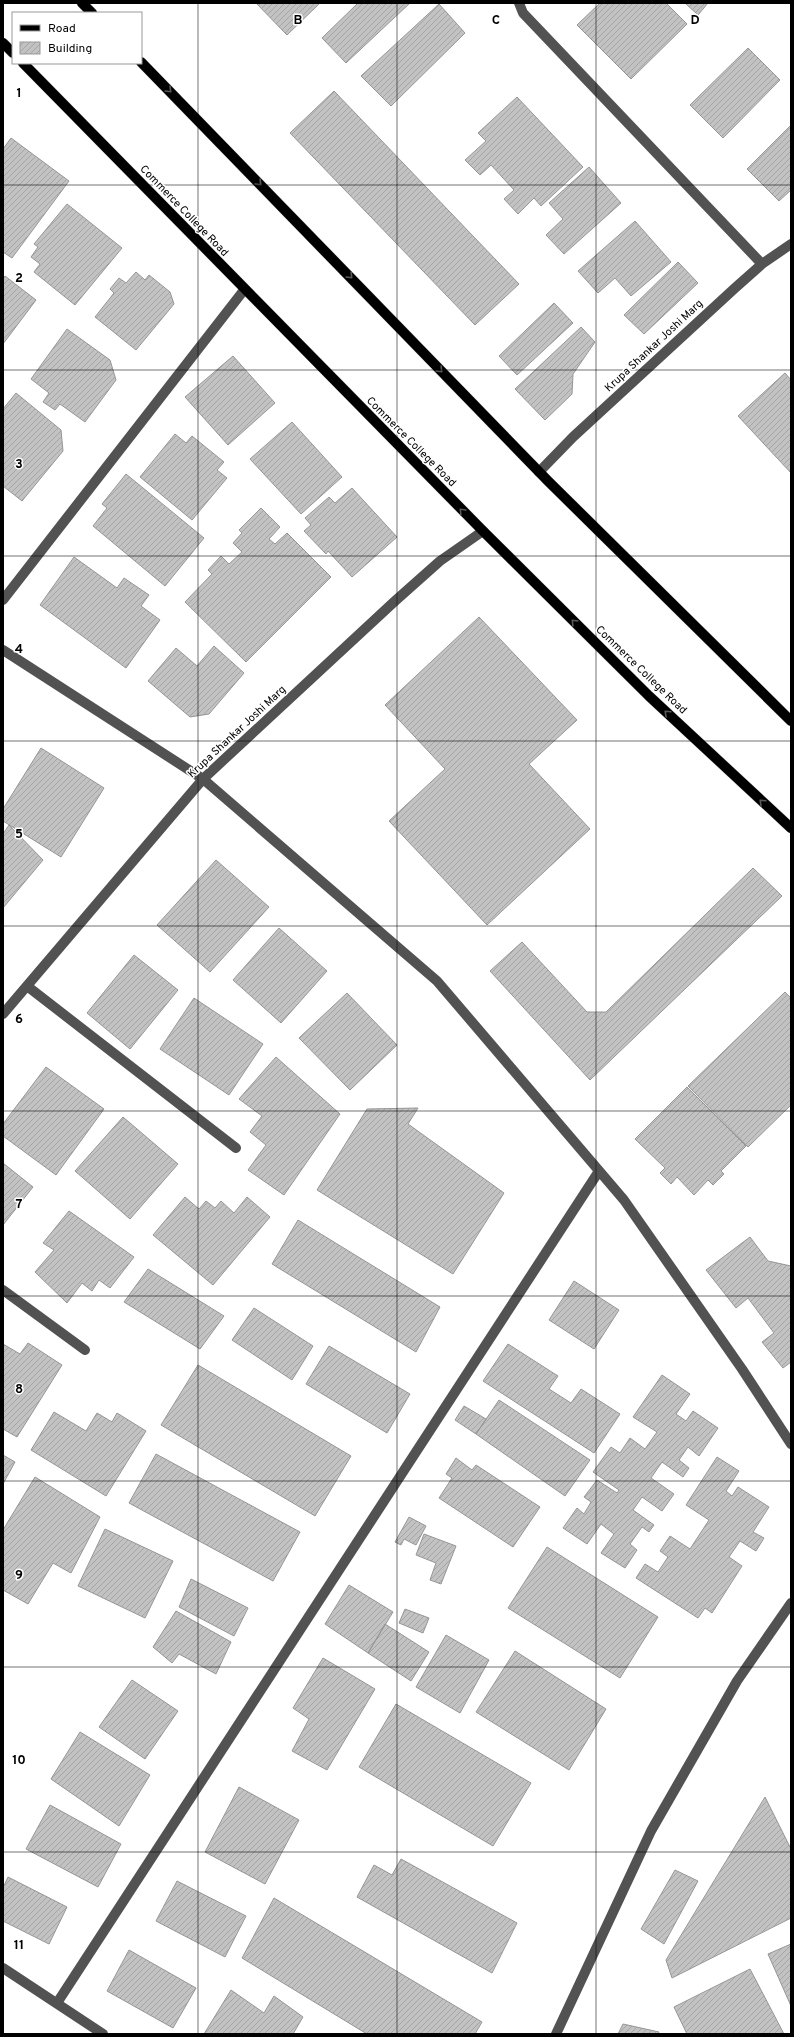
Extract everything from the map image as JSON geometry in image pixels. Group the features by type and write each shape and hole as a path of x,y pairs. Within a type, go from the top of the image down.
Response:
{"main road":[{"path":"82,3 91,12"},
{"path":"3,43 12,52"},
{"path":"142,63 539,472 791,721"},
{"name":"Commerce College Road","path":"24,64 244,290 483,531 649,696 791,828"}],"street":[{"path":"519,3 523,13 762,264"},
{"name":"Krupa Shankar Joshi Marg","path":"539,472 573,436 762,264 791,244"},
{"path":"3,600 244,290"},
{"name":"Krupa Shankar Joshi Marg","path":"3,1014 203,779 440,561 483,531"},
{"path":"3,650 203,779 437,981 624,1200 742,1369 791,1444"},
{"path":"27,986 236,1148"},
{"path":"57,2003 599,1171"},
{"path":"3,1290 85,1350"},
{"path":"556,2034 651,1831 737,1681 791,1603"},
{"path":"3,1968 103,2034"}],"building":[{"path":"256,3 320,3 287,35"},
{"path":"358,3 410,3 346,63 322,38"},
{"path":"600,3 666,3 687,24 631,79 577,25"},
{"path":"685,3 708,3 698,15"},
{"path":"439,4 465,33 391,106 361,76"},
{"path":"748,48 780,80 723,138 690,105"},
{"path":"334,91 519,284 475,325 290,133"},
{"path":"517,97 583,167 541,206 534,198 518,214 504,199 514,190 491,165 480,175 465,160 486,141 478,133"},
{"path":"791,125 791,190 779,201 747,169"},
{"path":"11,138 69,181 12,258 3,252 3,149"},
{"path":"589,167 621,203 564,254 546,235 563,219 549,203"},
{"path":"67,204 122,248 75,305 34,272 40,264 31,257 38,247 34,244"},
{"path":"635,221 671,262 631,296 615,278 598,293 578,271"},
{"path":"678,262 698,283 644,334 624,315"},
{"path":"136,272 145,280 149,275 170,292 174,304 136,350 95,317 114,293 110,289 119,278 126,283"},
{"path":"5,276 36,300 3,344 3,279"},
{"path":"554,303 573,323 517,375 499,356"},
{"path":"581,327 595,342 573,374 572,394 545,420 515,389"},
{"path":"67,329 110,360 116,380 85,422 60,404 55,410 43,402 49,393 31,379"},
{"path":"233,356 275,403 228,445 185,397"},
{"path":"785,373 791,380 791,473 738,416"},
{"path":"16,393 61,430 63,451 22,501 3,486 3,409"},
{"path":"292,422 342,477 301,514 250,459"},
{"path":"175,434 186,443 192,436 224,462 217,470 227,478 192,520 140,477"},
{"path":"126,474 204,538 165,586 93,526 107,508 102,504"},
{"path":"352,488 397,537 352,577 328,551 326,554 304,531 311,525 305,518 329,497 335,503"},
{"path":"261,508 280,527 269,539 275,544 287,533 331,577 246,662 185,602 212,574 208,570 221,556 229,564 242,552 233,543 242,533 239,530"},
{"path":"74,557 117,588 124,578 149,595 141,606 160,620 126,668 40,605"},
{"path":"479,617 577,720 529,764 590,829 487,925 389,821 445,769 385,705"},
{"path":"214,646 244,673 209,714 190,717 148,681 176,648 197,666"},
{"path":"41,748 104,788 61,857 3,821 3,809"},
{"path":"9,825 43,860 3,908 3,834"},
{"path":"216,860 269,907 210,972 157,925"},
{"path":"753,868 782,896 590,1080 490,971 522,942 587,1012 606,1012"},
{"path":"279,928 327,971 281,1023 233,980"},
{"path":"134,955 178,990 130,1049 87,1013"},
{"path":"785,992 791,998 791,1105 748,1147 688,1086"},
{"path":"347,993 397,1045 350,1090 299,1038"},
{"path":"194,998 263,1044 229,1095 160,1049"},
{"path":"276,1057 340,1114 284,1195 248,1170 266,1145 250,1132 262,1116 239,1099"},
{"path":"46,1067 104,1109 56,1175 3,1136 3,1124"},
{"path":"687,1087 746,1146 721,1171 724,1174 713,1185 708,1180 694,1195 677,1177 671,1184 660,1173 665,1168 635,1139"},
{"path":"418,1108 408,1124 504,1193 453,1274 317,1190 367,1109"},
{"path":"123,1117 178,1164 130,1219 75,1171"},
{"path":"3,1163 33,1187 3,1225"},
{"path":"185,1197 199,1209 206,1201 215,1208 221,1201 234,1213 247,1197 270,1217 213,1285 153,1235"},
{"path":"69,1211 134,1257 110,1288 99,1280 92,1291 82,1283 67,1303 35,1272 54,1250 43,1243"},
{"path":"298,1220 440,1307 416,1352 272,1264"},
{"path":"750,1237 768,1261 791,1266 791,1362 783,1368 762,1342 774,1333 748,1298 736,1308 706,1270"},
{"path":"148,1269 224,1316 200,1349 124,1302"},
{"path":"574,1281 619,1310 594,1349 549,1320"},
{"path":"254,1308 313,1346 292,1380 232,1340"},
{"path":"28,1343 62,1365 17,1437 3,1429 3,1344 20,1354"},
{"path":"508,1344 558,1376 549,1389 571,1403 581,1389 620,1414 594,1453 483,1381"},
{"path":"329,1346 410,1394 387,1433 306,1384"},
{"path":"198,1365 351,1456 315,1516 161,1425"},
{"path":"662,1375 690,1394 676,1414 686,1421 693,1411 718,1428 699,1456 688,1447 679,1460 689,1468 683,1477 662,1462 651,1478 674,1494 662,1511 642,1497 633,1510 654,1525 649,1532 642,1527 630,1544 637,1550 625,1568 601,1553 614,1534 601,1524 587,1544 563,1528 577,1508 584,1514 591,1502 584,1497 597,1480 617,1493 619,1490 593,1472 611,1447 620,1453 630,1438 645,1449 657,1432 633,1417"},
{"path":"499,1400 590,1460 565,1496 476,1434"},
{"path":"464,1406 486,1419 476,1434 455,1420"},
{"path":"54,1412 86,1431 97,1413 112,1422 117,1413 146,1431 106,1496 31,1450"},
{"path":"156,1454 300,1532 273,1581 129,1503"},
{"path":"3,1455 15,1462 3,1484"},
{"path":"717,1457 739,1471 726,1491 732,1496 738,1487 769,1507 753,1532 764,1538 756,1551 740,1541 729,1557 742,1566 712,1613 705,1608 698,1618 636,1578 645,1564 658,1572 668,1557 660,1551 670,1536 690,1549 709,1520 686,1505"},
{"path":"456,1458 472,1470 476,1465 540,1507 513,1547 439,1498 452,1478 446,1474"},
{"path":"35,1477 100,1517 71,1573 53,1563 28,1604 3,1590 3,1530"},
{"path":"409,1517 426,1526 416,1545 404,1539 401,1545 395,1542"},
{"path":"105,1529 173,1561 145,1618 78,1586"},
{"path":"424,1534 456,1546 441,1584 430,1580 436,1563 416,1555"},
{"path":"547,1547 658,1617 620,1678 508,1608"},
{"path":"191,1579 248,1608 234,1636 179,1607"},
{"path":"349,1585 393,1612 368,1653 325,1624"},
{"path":"405,1609 429,1618 423,1633 399,1623"},
{"path":"176,1611 231,1642 216,1674 179,1654 172,1663 153,1647"},
{"path":"385,1624 429,1652 411,1681 368,1653"},
{"path":"446,1635 489,1660 460,1713 416,1687"},
{"path":"515,1651 606,1709 569,1770 476,1712"},
{"path":"323,1658 375,1689 327,1770 292,1751 309,1719 293,1708"},
{"path":"132,1680 178,1711 145,1759 99,1727"},
{"path":"396,1704 531,1783 493,1846 359,1767"},
{"path":"80,1732 150,1775 119,1826 51,1779"},
{"path":"239,1787 299,1820 265,1884 205,1852"},
{"path":"765,1797 791,1849 791,1918 672,1978 666,1960"},
{"path":"50,1805 121,1844 98,1887 26,1849"},
{"path":"401,1859 517,1923 492,1973 357,1897 374,1865 392,1875"},
{"path":"675,1870 698,1881 664,1944 641,1929"},
{"path":"8,1877 67,1907 49,1944 3,1921 3,1888"},
{"path":"177,1881 246,1916 225,1957 156,1921"},
{"path":"274,1898 482,2022 475,2034 367,2034 242,1958"},
{"path":"791,1944 791,2006 768,1954"},
{"path":"129,1950 196,1988 173,2028 107,1991"},
{"path":"750,1969 784,2034 687,2034 674,2007"},
{"path":"231,1990 264,2013 274,1996 303,2017 293,2034 204,2034"},
{"path":"623,2024 659,2032 658,2034 618,2034"}]}
